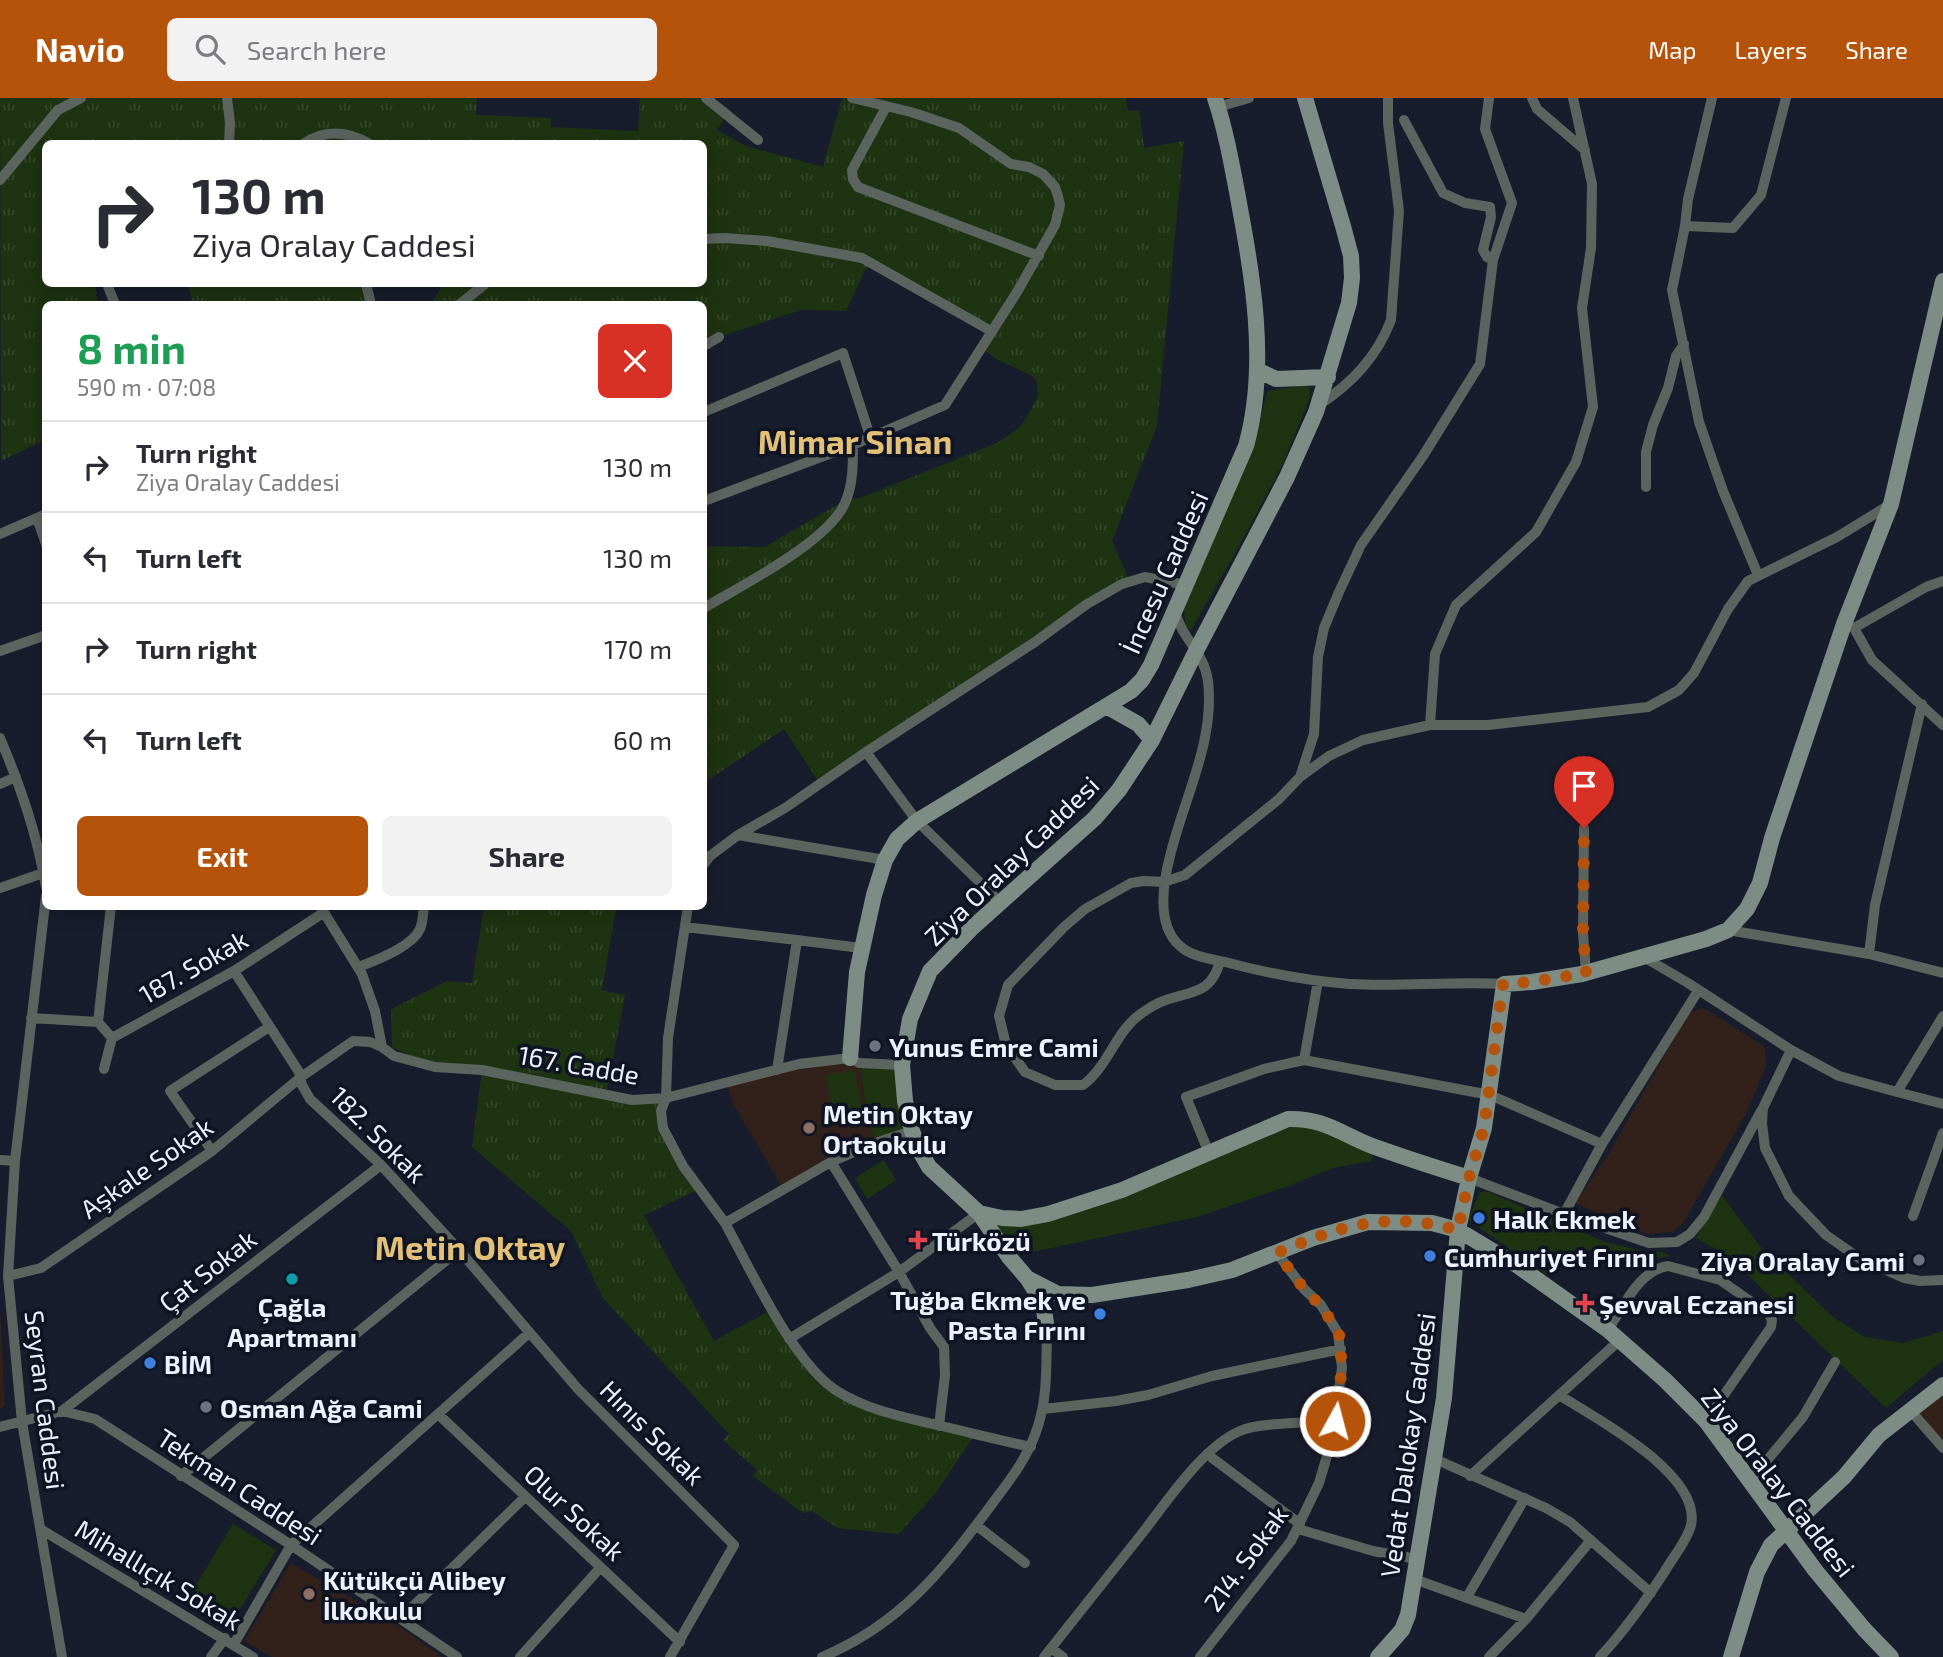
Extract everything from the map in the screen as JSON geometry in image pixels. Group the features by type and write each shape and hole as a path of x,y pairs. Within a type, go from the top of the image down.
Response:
{"main road":[{"name":"Ziya Oralay Caddesi","path":"1304,98 1351,256 1349,303 1319,405 1287,477 1152,740 1119,790 1095,818 1000,902 930,971 910,1019 902,1065 905,1101 912,1131 929,1167 979,1213 1027,1278 1049,1291 1092,1295 1188,1280 1232,1270 1313,1238 1368,1222 1432,1223 1458,1230 1518,1266 1614,1334 1706,1421 1815,1570 1891,1657"},
{"name":"İncesu Caddesi","path":"850,1058 853,1005 861,948 885,860 897,839 917,821 1131,691 1142,680 1246,446 1254,416 1257,370 1250,265 1229,153 1216,102"},
{"path":"1503,984 1586,973 1706,939 1728,930 1747,909 1760,883 1772,838 1891,504 1943,281"},
{"path":"1257,370 1276,379 1328,377"},
{"path":"1106,706 1138,724 1152,740"},
{"name":"Vedat Dalokay Caddesi","path":"1378,1657 1405,1623 1417,1559 1444,1398 1458,1230 1469,1178 1484,1128 1503,984"},
{"path":"979,1213 1021,1219 1048,1214 1122,1190 1280,1122 1303,1119 1334,1126 1375,1147 1469,1178"},
{"path":"1027,1278 1045,1308 1047,1330"},
{"path":"1047,1330 1056,1310 1075,1295"},
{"path":"1731,1657 1763,1558 1771,1545 1843,1477 1879,1435 1943,1385"}],"street":[{"path":"0,180 58,110 81,98"},
{"path":"227,98 229,140"},
{"path":"706,98 758,140"},
{"path":"707,499 853,445 945,405 1039,256 1055,225 1060,205 1057,191 1043,174 1029,167 1011,164 959,128 852,98"},
{"path":"1216,102 1249,98"},
{"path":"1319,405 1342,390 1368,362 1385,336 1391,320 1399,211 1388,123 1388,98"},
{"path":"1300,777 1314,734 1318,657 1324,628 1361,545 1423,456 1480,364 1493,260 1512,203 1485,129 1489,98"},
{"path":"1532,98 1537,108 1585,150"},
{"path":"1712,98 1688,199 1672,290 1699,422 1708,453 1758,575"},
{"path":"1685,226 1733,228 1761,195 1786,98"},
{"path":"1430,725 1435,654 1456,605 1536,532 1576,462 1593,407 1582,308 1591,247 1592,184 1575,99"},
{"path":"886,107 852,170 858,187 1039,256"},
{"path":"1404,120 1443,193 1465,204 1490,208 1492,217 1483,250 1487,257 1493,260"},
{"path":"308,140 324,133 360,140"},
{"path":"707,239 767,242 862,258 991,331"},
{"path":"464,301 481,287"},
{"path":"707,344 719,337"},
{"path":"1646,488 1646,452 1653,425 1672,376 1676,356 1684,344"},
{"path":"707,411 843,353 870,436"},
{"path":"707,606 816,540 844,505 853,472 853,445"},
{"path":"1220,961 1216,975 1207,985 1197,991 1165,1000 1138,1016 1083,1085 1055,1086 1025,1072 1006,1045 999,1016 1008,985 1064,927 1085,909 1132,883 1164,882 1185,875 1279,799 1300,777 1329,756 1363,740 1430,725 1488,726 1648,707 1679,690 1694,673 1728,608 1748,581 1837,537 1891,504"},
{"path":"0,534 41,516"},
{"path":"707,860 738,835 785,808 1035,642 1087,604 1122,584 1145,577 1186,586"},
{"path":"1943,581 1849,626 1872,660 1943,725"},
{"path":"1175,610 1184,636 1197,649 1204,662 1208,678 1209,722 1164,882 1164,906 1173,937 1191,953 1261,971 1318,981 1352,984 1503,984"},
{"path":"0,651 42,636"},
{"path":"1869,954 1875,905 1922,704"},
{"path":"0,738 16,777 42,862"},
{"path":"866,752 917,821 1000,902"},
{"path":"0,784 16,777"},
{"path":"1584,828 1583,933 1586,973"},
{"path":"738,835 885,860"},
{"path":"0,888 42,873"},
{"name":"Seyran Caddesi","path":"44,910 15,1161 8,1276 22,1422 62,1657"},
{"path":"98,1022 111,910"},
{"path":"322,910 359,967 375,1011 382,1047"},
{"name":"187. Sokak","path":"112,1038 234,971 322,910"},
{"path":"359,967 383,958 410,940 420,929 423,910"},
{"path":"687,910 668,1038 666,1098 661,1111 663,1128 683,1166 725,1223 789,1339 816,1373 835,1390 861,1404 939,1426 1031,1447"},
{"path":"685,928 861,948"},
{"path":"1728,930 1869,954 1943,973"},
{"path":"777,1070 797,940"},
{"path":"1642,956 1791,1051 1839,1076 1943,1104"},
{"name":"182. Sokak","path":"234,971 301,1077 302,1085 310,1099 381,1166 459,1250"},
{"path":"1304,1060 1318,981"},
{"path":"1564,1214 1602,1144 1698,991"},
{"path":"1897,1092 1943,1016"},
{"path":"31,1017 98,1022 112,1038 104,1069"},
{"path":"212,1151 170,1091 269,1027"},
{"name":"167. Cadde","path":"301,1077 353,1041 370,1042 394,1056 435,1067 482,1070 632,1100 666,1098 799,1064 850,1058 859,1063 902,1065"},
{"path":"1469,1178 1649,1243 1676,1242 1690,1234 1703,1217 1791,1051"},
{"path":"1209,1153 1186,1097 1264,1069 1304,1060 1490,1095 1602,1144"},
{"name":"Aşkale Sokak","path":"8,1276 41,1268 212,1151 301,1077"},
{"path":"1763,1108 1765,1148 1789,1196 1826,1235 1859,1258 1889,1273 1920,1281 1943,1280"},
{"path":"725,1223 831,1162 912,1131"},
{"path":"1913,1216 1943,1133"},
{"path":"0,1160 15,1161"},
{"path":"831,1162 944,1347 945,1375 939,1426"},
{"name":"Çat Sokak","path":"61,1411 381,1166"},
{"path":"789,1339 899,1272 979,1213"},
{"path":"181,1476 459,1250"},
{"name":"Hınıs Sokak","path":"459,1250 587,1399 734,1545 670,1657"},
{"name":"214. Sokak","path":"1200,1657 1299,1527 1322,1472 1335,1421 1342,1368 1339,1333 1333,1321 1277,1253"},
{"path":"1470,1476 1559,1395 1614,1334 1644,1276 1659,1267 1668,1266 1720,1280 1769,1314 1772,1320 1771,1327 1706,1421"},
{"path":"828,1656 888,1619 911,1601 951,1559 1019,1468 1031,1447 1043,1409 1047,1330"},
{"path":"211,1657 229,1641 291,1545 529,1333"},
{"path":"1043,1409 1148,1395 1212,1376 1341,1349"},
{"path":"1750,1480 1803,1417 1835,1362"},
{"path":"1559,1395 1642,1448 1659,1462 1686,1498 1691,1511 1691,1525 1684,1541 1632,1622 1600,1657"},
{"path":"1910,1410 1943,1448"},
{"name":"Tekman Caddesi","path":"0,1427 61,1411 95,1419 291,1545 457,1657"},
{"name":"Olur Sokak","path":"439,1415 680,1642"},
{"path":"1063,1657 1047,1653 1207,1454 1225,1438 1242,1430 1335,1421"},
{"path":"1207,1454 1299,1527 1373,1552 1417,1559"},
{"path":"1435,1459 1525,1498 1570,1522 1651,1593"},
{"path":"401,1618 526,1497"},
{"path":"1467,1597 1525,1498"},
{"path":"976,1525 1026,1563"},
{"name":"Mihallıçık Sokak","path":"42,1530 253,1657"},
{"path":"1492,1656 1591,1540"},
{"path":"520,1657 600,1568"},
{"path":"1413,1579 1526,1619"},
{"path":"1864,1629 1883,1657"}],"shaded area":[{"path":"1704,1008 1765,1047 1766,1066 1747,1112 1683,1223 1673,1232 1647,1234 1575,1203 1608,1155 1689,1013"},
{"name":"Metin Oktay Ortaokulu","path":"859,1063 867,1114 875,1143 784,1190 732,1102 727,1082 799,1064"},
{"path":"0,1308 5,1406 0,1409"},
{"path":"1943,1385 1943,1448 1910,1410"},
{"name":"Kütükçü Alibey İlkokulu","path":"291,1563 399,1626 442,1657 272,1657 244,1641"}],"green space":[{"path":"0,98 477,98 476,115 551,118 551,127 638,131 640,98 714,98 730,110 717,130 746,146 823,167 842,98 1126,98 1128,111 1139,110 1144,148 1184,141 1157,426 1112,541 1130,582 820,784 784,729 707,781 707,546 765,547 847,499 860,498 999,442 1021,426 1034,404 1038,394 1033,376 996,359 982,348 991,331 869,262 846,311 801,310 719,337 707,344 707,301 433,300 442,287 707,287 707,140 42,140 42,287 95,287 98,301 42,301 42,441 1,461"},
{"path":"189,287 367,287 370,301 192,301"},
{"path":"1308,385 1311,395 1282,466 1191,630 1186,628 1183,601 1239,480 1258,431 1267,391"},
{"path":"484,910 615,910 602,990 625,995 606,1095 666,1098 663,1128 699,1189 644,1215 714,1341 773,1309 816,1373 861,1404 975,1434 938,1490 899,1534 837,1528 812,1511 803,1513 753,1476 757,1470 723,1440 729,1434 603,1298 571,1231 472,1147 482,1070 435,1067 392,1047 391,1009 447,981 472,983"},
{"path":"859,1063 902,1065 912,1131 875,1143 867,1114"},
{"path":"855,1070 864,1120 835,1126 826,1075"},
{"path":"1288,1119 1375,1147 1371,1161 1333,1168 1197,1217 1009,1257 979,1213 1048,1214"},
{"path":"884,1160 896,1180 867,1199 855,1178"},
{"path":"1486,1191 1605,1242 1643,1251 1663,1252 1670,1256 1660,1258 1576,1249 1549,1276 1468,1220 1480,1192"},
{"path":"1720,1193 1763,1250 1833,1317 1865,1337 1903,1343 1943,1331 1943,1360 1886,1408 1727,1255 1696,1238"},
{"path":"233,1524 276,1550 230,1626 187,1600"}],"place":[{"name":"Yunus Emre Cami","path":"875,1046"},
{"name":"Metin Oktay Ortaokulu","path":"809,1128"},
{"name":"Halk Ekmek","path":"1479,1218"},
{"name":"Türközü","path":"918,1240"},
{"name":"Cumhuriyet Fırını","path":"1430,1256"},
{"name":"Ziya Oralay Cami","path":"1919,1260"},
{"name":"Çağla Apartmanı","path":"292,1279"},
{"name":"Şevval Eczanesi","path":"1585,1303"},
{"name":"Tuğba Ekmek ve Pasta Fırını","path":"1100,1314"},
{"name":"BİM","path":"150,1363"},
{"name":"Osman Ağa Cami","path":"206,1407"},
{"name":"Kütükçü Alibey İlkokulu","path":"309,1594"}],"district":[{"name":"Mimar Sinan","path":"855,441"},
{"name":"Metin Oktay","path":"470,1247"}],"route":[{"path":"1335,1421 1342,1368 1339,1333 1333,1321 1277,1253 1348,1226 1368,1222 1432,1223 1458,1230 1469,1178 1484,1128 1503,984 1586,973 1583,933 1584,828"}]}
